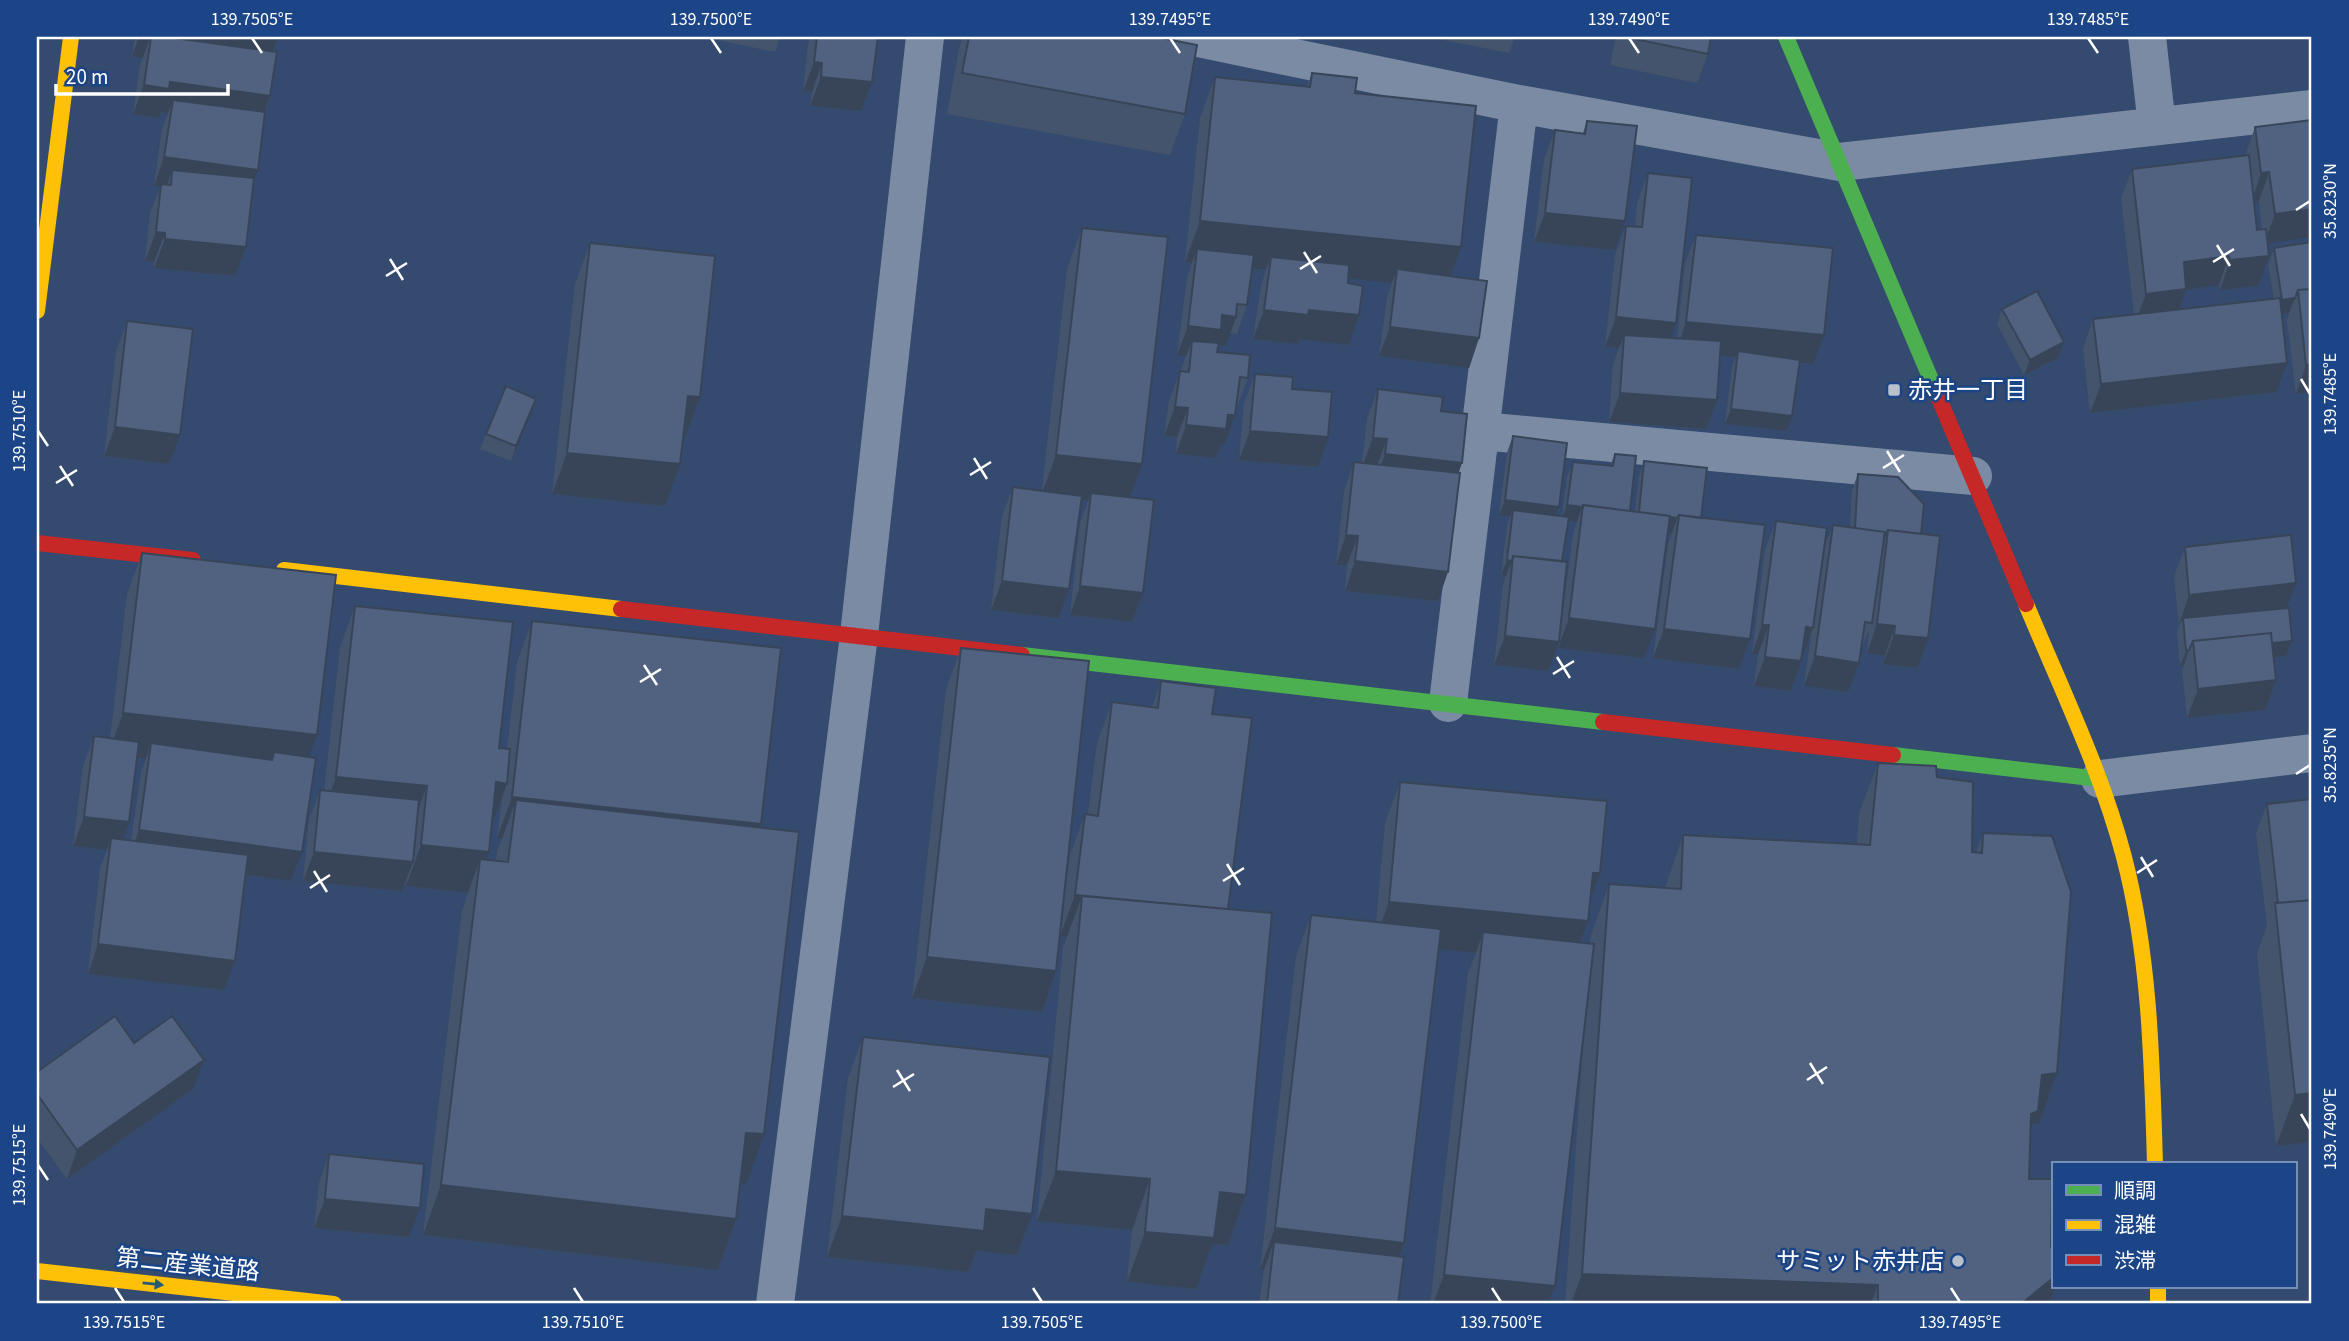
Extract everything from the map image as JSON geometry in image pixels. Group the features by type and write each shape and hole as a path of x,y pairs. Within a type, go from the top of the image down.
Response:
{"street":[{"path":"37,311 71,37"},
{"path":"775,1304 859,635 925,37"},
{"path":"1193,37 1519,104 1840,162 2312,109"},
{"path":"1786,37 2100,779 2126,867 2141,964 2152,1065 2155,1162"},
{"path":"2147,37 2157,126"},
{"path":"1448,703 1519,104"},
{"path":"1482,431 1973,476"},
{"path":"37,543 215,563"},
{"path":"270,569 2100,779 2312,753"},
{"name":"第二産業道路","path":"37,1271 334,1304"}],"building":[{"path":"151,37 277,52 270,96 170,82 169,89 144,85"},
{"path":"817,37 878,37 872,82 821,77 822,63 814,62"},
{"path":"969,37 1156,37 1197,45 1185,114 962,73"},
{"path":"1625,37 1711,37 1708,54"},
{"path":"1312,73 1357,78 1355,93 1476,106 1461,247 1200,221 1215,77 1310,87"},
{"path":"173,100 265,112 258,170 164,157"},
{"path":"2312,120 2312,209 2275,214 2269,172 2261,173 2255,127"},
{"path":"1587,121 1637,126 1625,221 1545,213 1555,130 1585,134"},
{"path":"2249,155 2257,230 2266,229 2269,256 2230,260 2229,256 2184,262 2186,289 2146,294 2132,169"},
{"path":"172,170 254,178 246,247 165,239 165,233 156,232 161,184 171,185"},
{"path":"1648,173 1692,178 1676,323 1616,317 1626,226 1642,227"},
{"path":"1082,228 1168,237 1142,464 1056,455"},
{"path":"1696,235 1833,248 1824,335 1686,322"},
{"path":"2312,242 2312,289 2298,290 2295,298 2282,300 2274,248"},
{"path":"590,243 715,256 700,397 688,396 680,464 567,453"},
{"path":"1197,249 1254,255 1247,305 1237,304 1236,317 1222,315 1221,330 1188,326"},
{"path":"1271,257 1349,265 1348,283 1363,286 1359,315 1309,310 1308,315 1264,310"},
{"path":"1397,269 1487,281 1479,338 1390,327"},
{"path":"2312,289 2312,364 2306,365 2298,290"},
{"path":"2037,291 2064,342 2030,360 2002,309"},
{"path":"2280,298 2287,363 2101,384 2093,319"},
{"path":"127,321 193,329 180,435 115,427"},
{"path":"1624,335 1721,341 1717,400 1620,393"},
{"path":"1192,341 1219,343 1217,352 1250,355 1248,378 1240,377 1235,415 1228,415 1226,429 1186,425 1188,408 1175,407 1180,371 1189,372"},
{"path":"1738,351 1800,360 1792,416 1731,409"},
{"path":"1255,374 1293,377 1292,389 1332,392 1328,437 1250,431"},
{"path":"506,386 536,399 516,446 486,434"},
{"path":"1378,389 1443,397 1441,411 1467,414 1462,463 1385,454 1387,439 1373,438"},
{"path":"1513,436 1567,443 1559,507 1505,500"},
{"path":"1615,454 1636,456 1630,511 1567,505 1573,462 1613,466"},
{"path":"1644,461 1707,468 1701,518 1679,515 1677,518 1639,512"},
{"path":"1354,462 1460,473 1448,572 1355,561 1358,536 1346,535"},
{"path":"1858,474 1898,477 1924,504 1921,534 1888,530 1884,536 1885,532 1855,528"},
{"path":"1013,487 1082,496 1069,589 1002,581"},
{"path":"1091,493 1154,500 1143,593 1080,586"},
{"path":"1583,505 1670,516 1655,629 1569,618"},
{"path":"1513,510 1569,517 1562,561 1513,556 1512,561 1507,560"},
{"path":"1679,515 1765,525 1750,639 1664,629"},
{"path":"1776,521 1827,528 1813,628 1806,627 1801,661 1765,657 1769,625 1762,625"},
{"path":"1833,525 1885,532 1872,623 1865,622 1859,663 1815,656"},
{"path":"1888,530 1940,536 1928,638 1894,635 1895,626 1877,624"},
{"path":"2291,535 2296,583 2189,595 2185,547"},
{"path":"142,553 336,575 317,735 123,713"},
{"path":"1513,556 1567,562 1559,642 1505,636"},
{"path":"355,606 513,622 499,748 510,749 507,784 496,782 489,852 421,845 427,786 336,777"},
{"path":"2289,608 2292,641 2272,643 2271,633 2193,641 2186,651 2183,618"},
{"path":"532,621 781,648 761,824 512,797"},
{"path":"2271,633 2276,680 2198,689 2193,641"},
{"path":"961,648 1089,661 1056,971 927,957"},
{"path":"1161,681 1216,688 1212,714 1252,718 1228,909 1075,895 1085,814 1098,816 1112,702 1158,708"},
{"path":"94,736 139,742 129,822 84,817"},
{"path":"151,743 272,760 274,752 316,758 302,852 139,830"},
{"path":"1878,763 1936,766 1937,777 1973,782 1972,852 1982,853 1983,833 2052,836 2071,892 2057,1073 2042,1075 2038,1111 2031,1114 2029,1179 2052,1179 2052,1279 2021,1304 1878,1304 1878,1285 1582,1274 1609,884 1681,889 1683,835 1870,845"},
{"path":"1400,782 1607,801 1600,873 1593,873 1588,921 1389,902"},
{"path":"320,790 419,800 413,862 314,852"},
{"path":"2312,799 2312,900 2278,903 2267,804"},
{"path":"516,800 799,832 764,1134 746,1133 736,1219 441,1185 480,859 508,862"},
{"path":"111,838 248,855 235,961 98,944"},
{"path":"1082,896 1272,913 1246,1195 1220,1192 1214,1238 1145,1232 1150,1179 1056,1171"},
{"path":"2312,900 2312,1093 2295,1095 2275,903"},
{"path":"1311,915 1441,929 1404,1243 1275,1228"},
{"path":"1483,932 1594,944 1555,1286 1444,1275"},
{"path":"115,1016 134,1043 172,1016 204,1060 77,1150 37,1094 37,1072"},
{"path":"863,1037 1050,1057 1032,1214 986,1209 984,1231 842,1216"},
{"path":"329,1154 424,1164 420,1208 325,1199"},
{"path":"1274,1242 1404,1257 1398,1304 1267,1303"}],"traffic: fast":[{"path":"1786,37 1935,389"},
{"path":"1022,655 1603,722"},
{"path":"1893,755 2100,779"}],"traffic: slow":[{"path":"37,311 71,37"},
{"path":"284,570 621,609"},
{"path":"2026,604 2104,793 2133,895 2148,1010 2155,1162"},
{"path":"37,1271 334,1304"},
{"path":"2158,1288 2158,1304"}],"traffic: jam":[{"path":"1935,389 2026,604"},
{"path":"37,543 193,560"},
{"path":"621,609 1022,655"},
{"path":"1603,722 1893,755"}],"place":[{"name":"赤井一丁目","path":"1894,390"},
{"name":"サミット赤井店","path":"1958,1261"}]}
